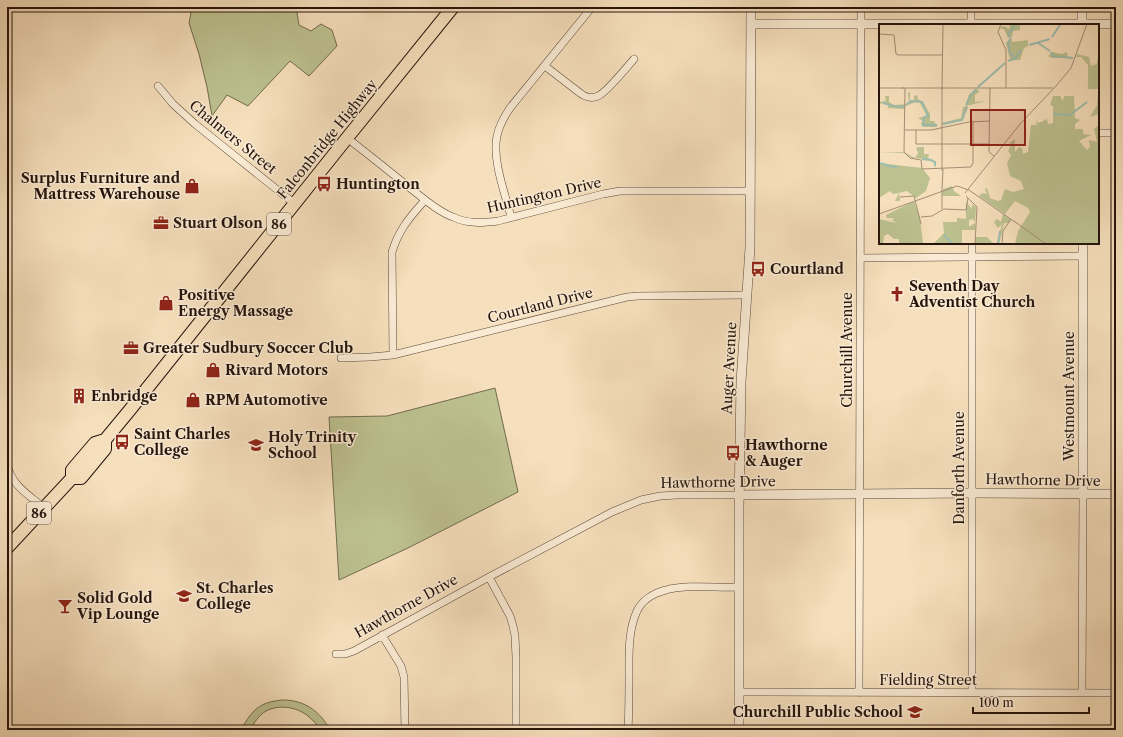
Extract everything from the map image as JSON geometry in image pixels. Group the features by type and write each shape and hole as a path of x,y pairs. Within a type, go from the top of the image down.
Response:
{"main road":[{"name":"Falconbridge Highway","path":"7,548 72,478 81,478 105,449 105,440 454,7"}],"street":[{"path":"511,218 495,150 497,135 502,121 510,108 592,7"},
{"name":"Auger Avenue","path":"739,730 739,495 741,382 750,248 751,7"},
{"name":"Churchill Avenue","path":"859,693 861,7"},
{"path":"971,7 971,24"},
{"path":"1082,7 1082,24"},
{"path":"751,24 879,24"},
{"path":"1099,24 1116,24"},
{"path":"545,66 584,96 595,97 599,96 606,90 634,59"},
{"name":"Chalmers Street","path":"158,86 173,104 195,124 295,204"},
{"path":"1099,133 1116,133"},
{"name":"Huntington Drive","path":"347,138 425,200 452,217 467,222 482,223 498,221 620,191 750,191"},
{"path":"393,355 392,252 405,222 425,200"},
{"name":"Danforth Avenue","path":"972,244 972,693"},
{"name":"Westmount Avenue","path":"1082,693 1083,244"},
{"path":"860,258 1083,256"},
{"name":"Courtland Drive","path":"341,358 370,358 393,355 627,297 747,295"},
{"path":"7,465 17,486 44,508"},
{"name":"Hawthorne Drive","path":"336,654 345,654 354,650 612,512 650,497 669,495 972,493 1116,494"},
{"path":"489,577 510,616 515,636 516,730"},
{"path":"628,730 629,643 637,610 642,603 656,593 667,589 681,587 739,587"},
{"path":"382,635 401,666 404,677 405,730"},
{"name":"Fielding Street","path":"740,692 1116,693"}],"green space":[{"path":"192,7 296,7 299,25 311,31 321,24 332,30 337,46 309,76 290,61 248,106 227,95 212,116 199,54 189,23"},
{"path":"495,388 518,492 408,548 339,580 329,417 387,416"},
{"path":"283,700 298,702 311,708 321,717 330,730 321,730 310,718 299,710 282,707 271,709 263,713 250,730 241,730 257,708 268,703"}],"place":[{"name":"Huntington","path":"324,184"},
{"name":"Surplus Furniture and Mattress Warehouse","path":"192,186"},
{"name":"Stuart Olson","path":"161,223"},
{"name":"Courtland","path":"758,269"},
{"name":"Seventh Day Adventist Church","path":"897,294"},
{"name":"Positive Energy Massage","path":"166,303"},
{"name":"Greater Sudbury Soccer Club","path":"131,348"},
{"name":"Rivard Motors","path":"213,370"},
{"name":"Enbridge","path":"79,396"},
{"name":"RPM Automotive","path":"193,400"},
{"name":"Saint Charles College","path":"122,442"},
{"name":"Holy Trinity School","path":"256,445"},
{"name":"Hawthorne & Auger","path":"733,453"},
{"name":"St. Charles College","path":"184,596"},
{"name":"Solid Gold Vip Lounge","path":"65,606"},
{"name":"Churchill Public School","path":"915,712"}]}
